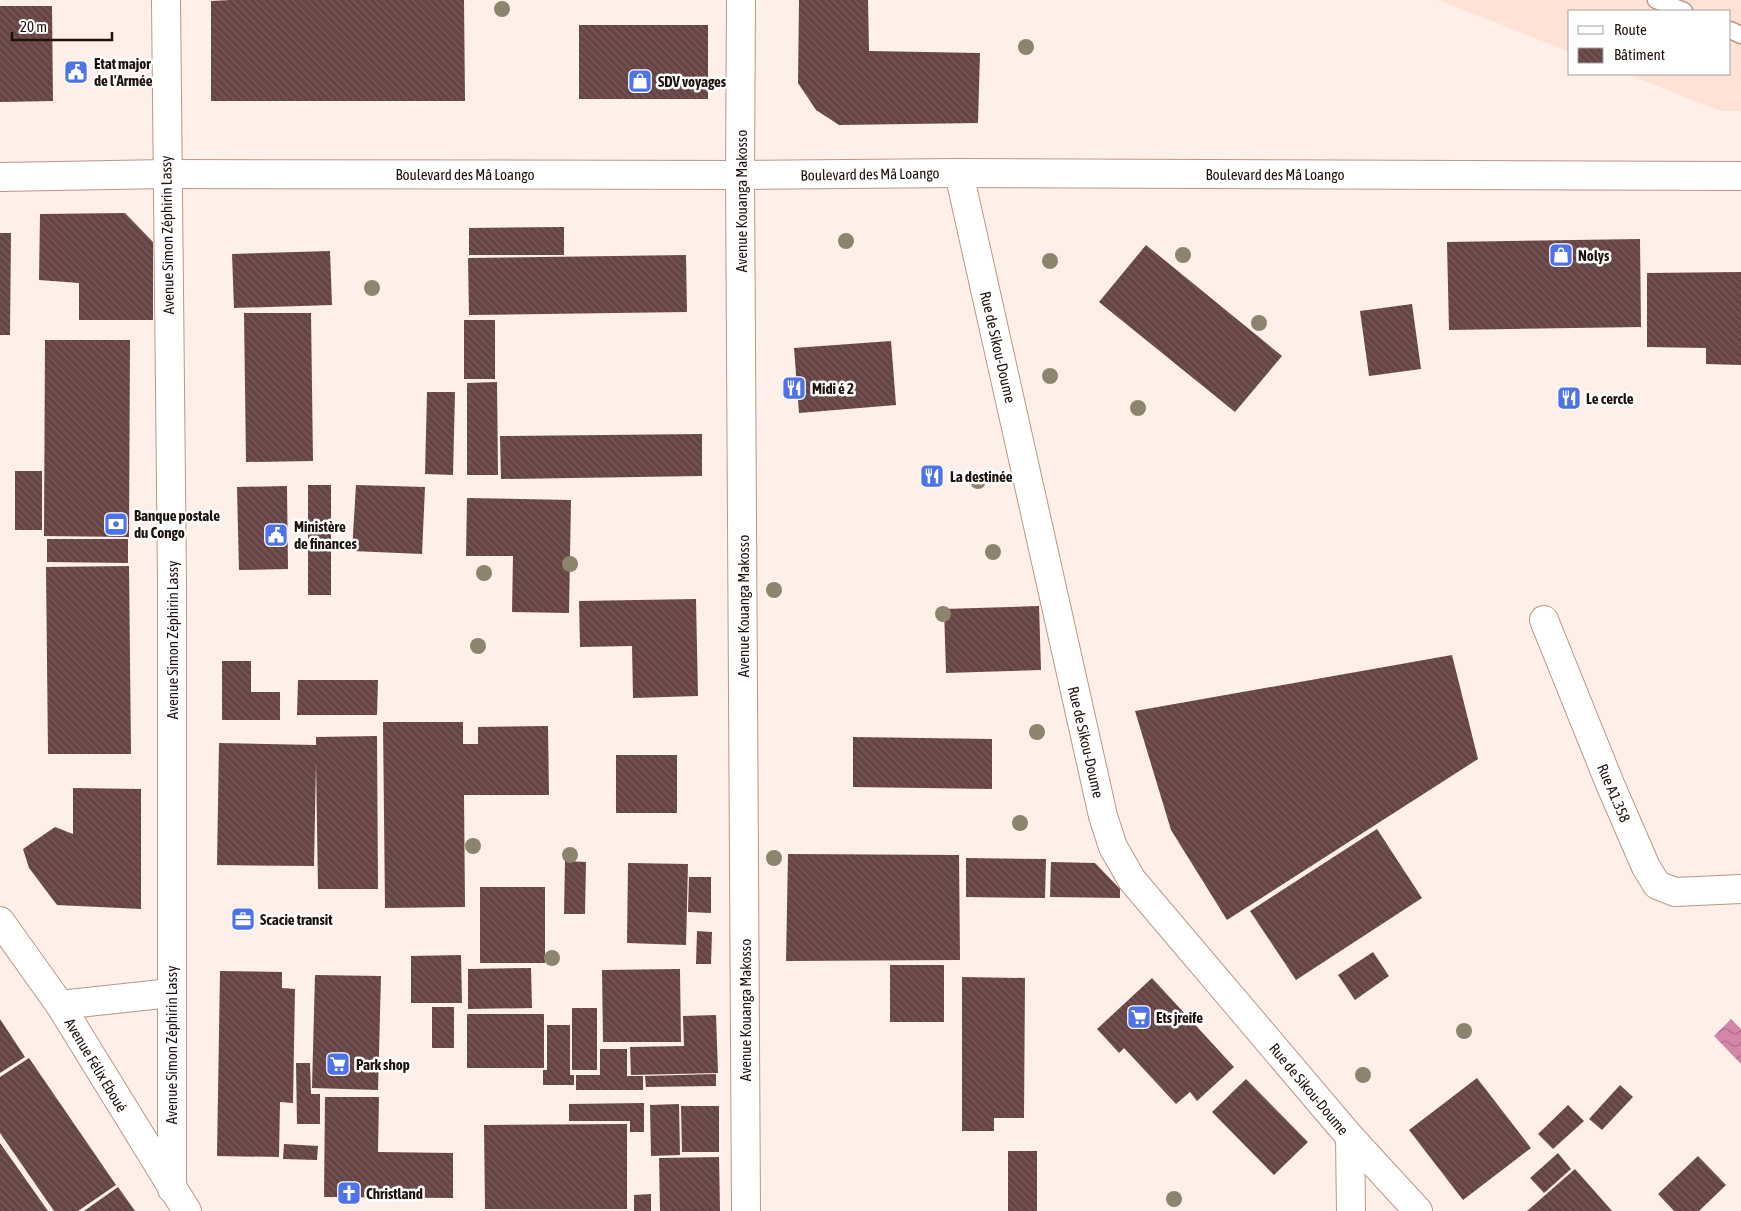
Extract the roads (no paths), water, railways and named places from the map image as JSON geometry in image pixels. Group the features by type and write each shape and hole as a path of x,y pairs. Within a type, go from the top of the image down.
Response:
{"street":[{"name":"Avenue Simon Zéphirin Lassy","path":"166,0 166,174 172,582 171,993 179,1200"},
{"name":"Avenue Kouanga Makosso","path":"741,0 740,175 746,1211"},
{"name":"Boulevard des Mâ Loango","path":"0,176 959,173 1741,176"},
{"name":"Rue de Sikou-Doume","path":"959,173 1100,806 1113,847 1132,880 1350,1137 1418,1211"},
{"name":"Rue A1.358","path":"1544,620 1642,859 1658,885 1675,892 1741,889"},
{"name":"Avenue Félix Eboué","path":"0,921 60,1005 179,1200"},
{"path":"60,1005 171,993"},
{"path":"1350,1137 1351,1211"}],"lane":[{"path":"1656,0 1681,10"}],"water":[{"path":"1731,1019 1741,1029 1741,1064 1714,1036"}],"place":[{"name":"Etat major de l'Armée","path":"76,72"},
{"name":"SDV voyages","path":"640,81"},
{"name":"Nolys","path":"1561,255"},
{"name":"Midi é 2","path":"794,388"},
{"name":"Le cercle","path":"1569,398"},
{"name":"La destinée","path":"932,476"},
{"name":"Banque postale du Congo","path":"116,524"},
{"name":"Ministère de finances","path":"276,535"},
{"name":"Scacie transit","path":"243,919"},
{"name":"Ets jreife","path":"1139,1017"},
{"name":"Park shop","path":"338,1064"},
{"name":"Christland","path":"349,1193"}]}
